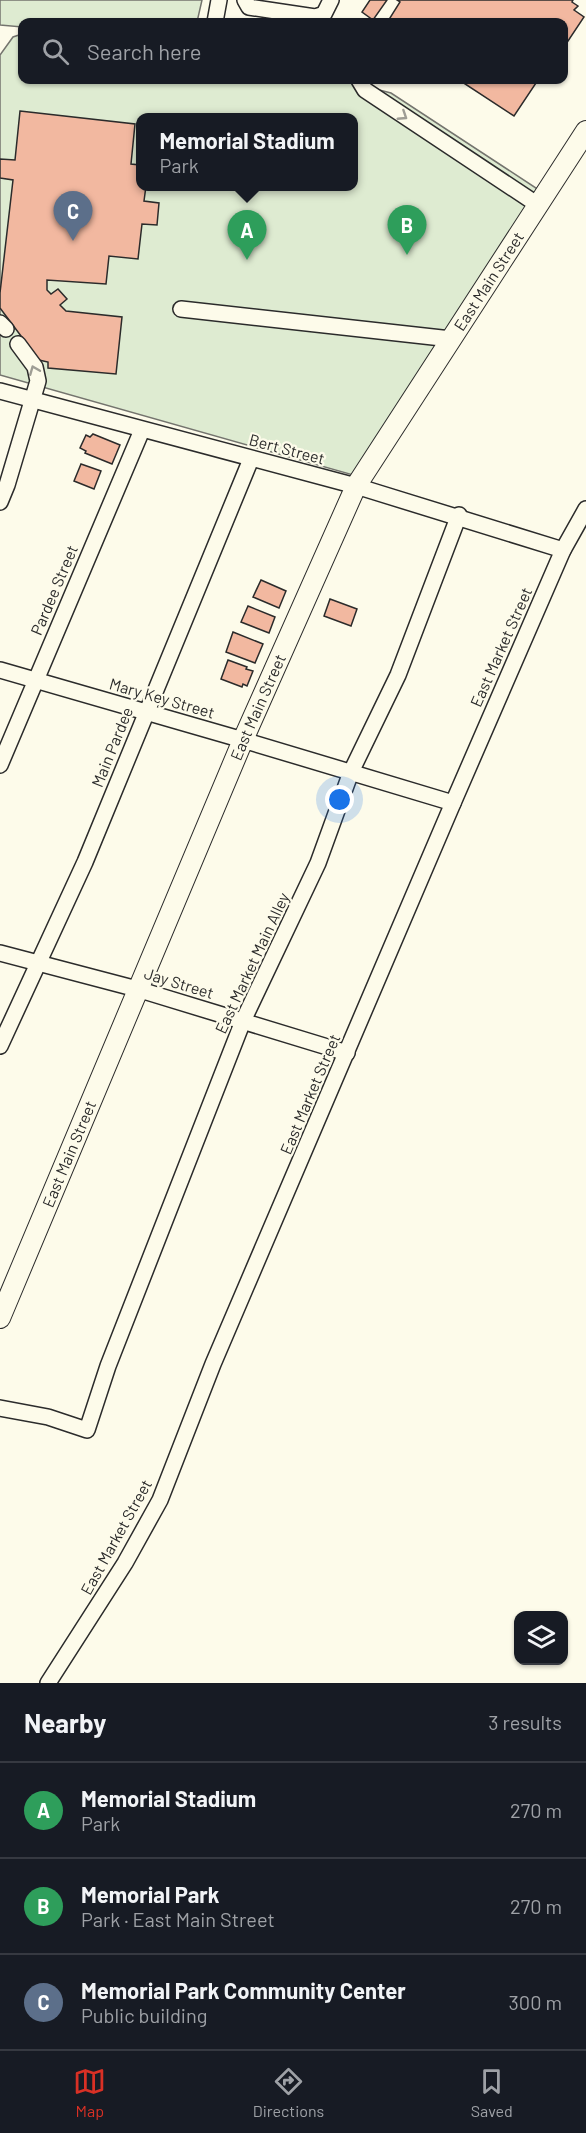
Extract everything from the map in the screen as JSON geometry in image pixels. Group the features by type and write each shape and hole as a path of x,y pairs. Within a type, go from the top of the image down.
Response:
{"main road":[{"name":"East Main Street","path":"0,1318 243,740 356,486 586,131"}],"street":[{"path":"216,18 219,0"},
{"path":"245,0 249,7 315,16 324,14 331,0"},
{"path":"361,84 365,90 538,205"},
{"path":"181,309 451,339"},
{"path":"0,502 34,400 38,381 35,367 18,344"},
{"name":"Bert Street","path":"0,391 356,486 563,550"},
{"name":"Pardee Street","path":"0,765 142,430"},
{"name":"Main Pardee","path":"0,1046 85,862 251,459"},
{"name":"East Market Street","path":"48,1683 125,1563 160,1500 213,1364 453,803 563,550 586,509"},
{"name":"East Market Main Alley","path":"0,1408 48,1417 87,1430 108,1366 243,1021 318,863 351,772 398,675 458,516"},
{"name":"Mary Key Street","path":"0,670 453,803"},
{"name":"Jay Street","path":"0,953 137,989 347,1053"}],"green space":[{"path":"0,0 202,0 198,18 18,18 18,27 0,25"},
{"path":"18,35 18,84 356,84 391,93 539,190 353,475 0,375 0,55 13,37"}],"building":[{"path":"370,0 387,0 374,18 370,18 362,12"},
{"path":"397,0 573,0 572,2 578,6 574,10 584,17 568,41 568,18 390,18 400,2"},
{"path":"465,84 535,84 514,116"},
{"path":"20,111 135,124 131,164 136,165 136,191 145,191 144,201 159,203 157,225 142,224 138,259 109,256 106,284 47,280 47,290 51,294 58,289 67,299 60,305 66,311 122,317 116,374 48,368 48,362 39,360 0,308 13,180 0,178 0,159 15,160"},
{"path":"93,434 120,445 112,464 85,453 86,451 80,448 86,435 90,437"},
{"path":"81,464 101,471 94,489 74,481"},
{"path":"261,580 286,591 279,608 253,597"},
{"path":"330,599 357,609 351,626 324,616"},
{"path":"248,606 275,617 269,633 241,622"},
{"path":"233,632 263,644 255,663 226,652"},
{"path":"228,660 253,671 247,686 243,684 242,687 221,679"}],"place":[{"name":"Memorial Park Community Center","path":"73,241"},
{"name":"Memorial Park","path":"407,255"},
{"name":"Memorial Stadium","path":"247,260"}]}
